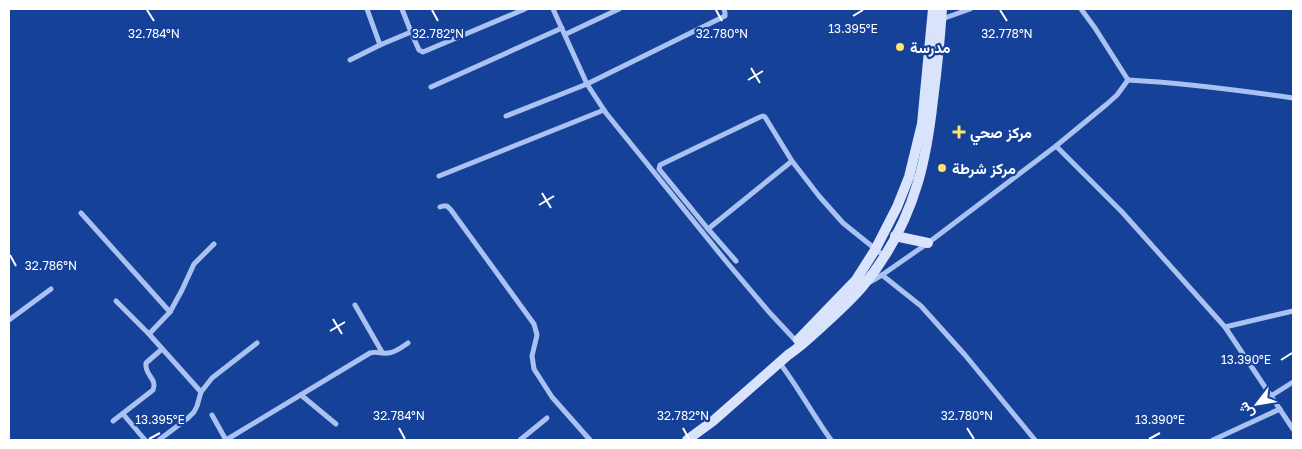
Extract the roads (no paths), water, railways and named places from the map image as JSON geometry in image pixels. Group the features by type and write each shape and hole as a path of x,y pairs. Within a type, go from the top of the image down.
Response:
{"street":[{"path":"367,9 380,45"},
{"path":"402,9 419,50 423,52 525,9"},
{"path":"553,9 566,34 587,84 604,110 725,260 799,344"},
{"path":"566,34 619,9"},
{"path":"506,116 587,84 724,16 724,9"},
{"path":"933,9 935,45"},
{"path":"863,286 879,253 908,178 918,161 930,132 932,71 935,45 942,14 970,9"},
{"path":"1081,9 1128,80"},
{"path":"431,87 562,28"},
{"path":"350,60 411,32"},
{"path":"1128,80 1172,82 1293,98"},
{"path":"687,440 713,421 842,308 863,286 928,243 1056,146 1108,104 1128,80"},
{"path":"439,176 604,110"},
{"path":"736,261 659,169 660,165 763,116 768,120 792,161 819,196 843,222 879,253"},
{"path":"1056,146 1122,212 1225,327 1293,429"},
{"path":"708,229 792,161"},
{"path":"799,344 895,236 909,208 918,182 918,161"},
{"path":"440,207 447,206 451,210 534,324 537,335 532,356 534,369 552,397 590,440"},
{"path":"81,213 170,312"},
{"path":"895,236 928,243"},
{"path":"149,334 170,312 194,264 214,244"},
{"path":"882,275 922,306 1036,440"},
{"path":"9,320 51,289"},
{"path":"116,301 149,334 201,392"},
{"path":"355,304 382,352"},
{"path":"1225,327 1293,310"},
{"path":"159,440 194,412 201,392 212,378 257,343"},
{"path":"212,415 226,440 370,353 391,353 408,343"},
{"path":"113,421 153,390 155,384 146,370 146,363 162,349"},
{"path":"779,362 831,440"},
{"path":"1271,396 1293,382"},
{"path":"301,394 336,424"},
{"path":"1213,440 1280,409"},
{"path":"123,414 145,440"},
{"path":"520,440 547,418"}],"place":[{"name":"مدرسة","path":"900,47"},
{"name":"مركز صحي","path":"959,132"},
{"name":"مركز شرطة","path":"942,168"}]}
